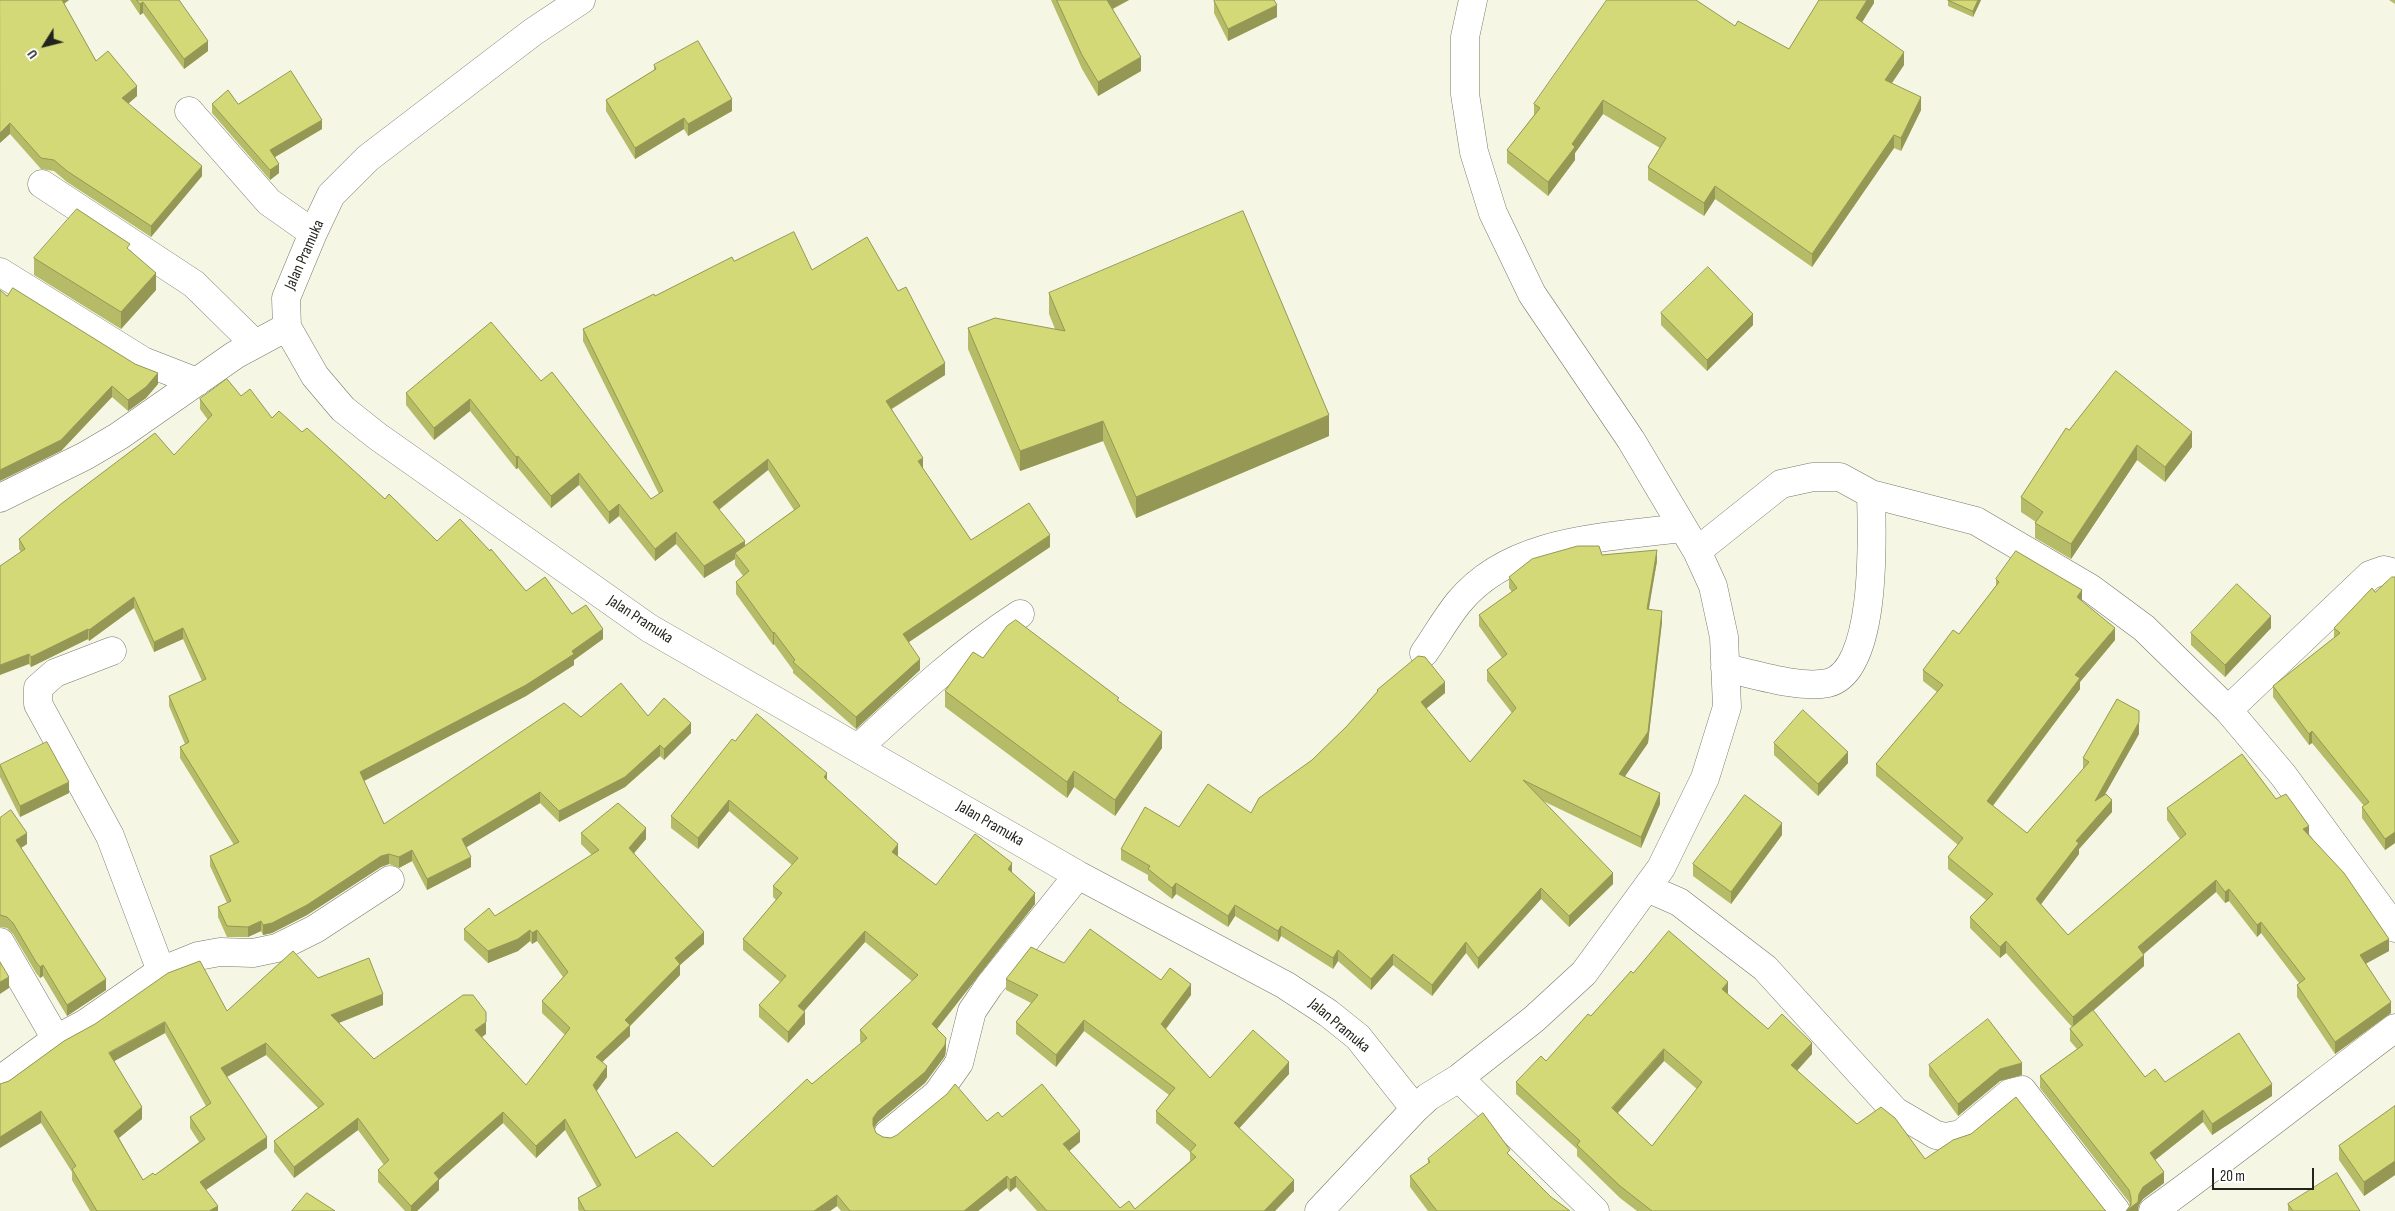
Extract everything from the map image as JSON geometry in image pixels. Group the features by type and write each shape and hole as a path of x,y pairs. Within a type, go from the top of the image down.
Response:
{"street":[{"name":"Jalan Pramuka","path":"581,0 533,32 368,158 332,195 313,233 286,298 287,327 314,376 343,409 377,436 649,628 1078,875 1285,985 1328,1013 1358,1037 1415,1108"},
{"path":"1320,1211 1415,1108 1428,1097 1460,1078 1534,1019 1584,973 1661,868 1705,778 1727,707 1724,637 1713,586 1697,551 1681,528 1631,440 1532,294 1493,213 1474,152 1465,94 1465,37 1473,0"},
{"path":"189,111 268,202 313,233"},
{"path":"42,184 194,284 254,344"},
{"path":"0,272 142,361 197,382"},
{"path":"0,498 85,456 119,436 254,344 287,327"},
{"path":"1697,551 1781,484 1813,477 1840,477 1871,494 1976,521 2090,588 2144,628 2228,710 2283,775 2395,928"},
{"path":"1726,668 1811,684 1833,681 1850,665 1866,626 1872,554 1871,494"},
{"path":"1424,653 1459,602 1484,579 1531,553 1588,540 1681,528"},
{"path":"2228,710 2370,575 2384,570 2395,573"},
{"path":"858,748 929,682 985,637 1020,614"},
{"path":"112,651 55,674 38,688 38,704 110,836 160,971"},
{"path":"888,1134 940,1090 959,1063 972,1010 1078,875"},
{"path":"0,1080 56,1040 86,1023 160,971 198,956 220,952 252,954 277,948 315,928 390,880"},
{"path":"1647,888 1679,902 1764,968 1895,1111 1936,1135 1946,1137 1961,1134 2010,1093 2022,1090 2116,1211"},
{"path":"0,942 56,1040"},
{"path":"2153,1211 2228,1158 2263,1128 2395,1028"},
{"path":"1460,1078 1595,1211"}],"building":[{"path":"0,0 62,0 96,61 108,51 137,86 122,98 202,166 151,226 67,171 54,160 41,158 10,123 0,133"},
{"path":"137,0 179,0 208,41 184,59 143,2 140,4"},
{"path":"1057,0 1107,0 1141,57 1098,82 1082,55"},
{"path":"1274,0 1277,5 1228,29 1214,1"},
{"path":"1607,0 1696,0 1735,26 1738,21 1789,49 1819,0 1867,0 1856,18 1904,52 1885,80 1921,97 1901,138 1894,135 1812,254 1715,186 1704,203 1648,167 1666,138 1603,100 1572,144 1575,147 1548,182 1507,150 1540,108 1534,104"},
{"path":"1948,0 1978,0 1973,11"},
{"path":"698,41 732,99 688,124 684,118 635,148 606,100 656,69 654,65"},
{"path":"291,71 322,120 270,150 279,164 270,170 212,104 228,90 238,104"},
{"path":"77,209 130,244 127,248 156,273 121,312 34,258"},
{"path":"1243,211 1329,415 1136,497 1103,421 1020,451 968,328 995,318 1065,331 1049,293"},
{"path":"794,232 812,270 867,237 898,291 906,287 945,363 886,401 923,458 918,461 971,540 1029,503 1050,535 903,634 920,659 856,717 793,662 795,660 736,582 749,571 735,553 800,506 768,459 713,502 745,541 704,566 676,532 655,549 619,504 609,512 579,473 551,496 518,456 516,457 470,399 434,428 406,393 491,322 541,381 552,372 651,499 663,491 583,329 654,294 655,296 732,257 734,261"},
{"path":"1708,267 1753,314 1707,360 1661,313"},
{"path":"13,288 135,364 158,373 146,387 128,400 112,386 61,440 0,470 0,290 7,296"},
{"path":"2116,371 2192,432 2165,467 2137,445 2071,544 2035,523 2043,512 2021,497 2066,428 2069,430"},
{"path":"227,379 241,396 250,389 272,418 279,411 302,432 307,428 385,499 389,494 437,541 460,519 490,551 491,549 526,591 545,577 572,614 586,605 603,629 572,651 574,654 526,685 360,772 384,824 564,703 581,717 621,683 648,716 664,698 691,723 664,749 660,745 625,777 559,811 540,792 462,839 471,857 427,879 412,850 399,857 389,854 381,856 307,905 272,923 263,925 261,921 248,927 227,926 218,907 231,901 210,856 239,842 180,747 189,742 169,696 206,679 183,628 154,642 134,597 89,630 31,657 29,654 0,665 0,566 25,549 19,539 61,504 155,433 174,455 212,415 200,399"},
{"path":"1578,546 1599,546 1602,555 1657,550 1647,609 1662,611 1648,732 1619,774 1660,793 1641,837 1523,780 1613,873 1569,916 1541,888 1478,958 1466,942 1432,985 1393,954 1371,979 1338,950 1333,958 1281,926 1278,931 1235,905 1228,916 1176,883 1172,888 1148,869 1150,866 1121,849 1145,807 1179,827 1208,784 1251,813 1259,798 1312,760 1347,726 1377,690 1418,656 1425,657 1445,682 1421,702 1470,762 1516,708 1487,670 1507,654 1479,615 1517,588 1509,577 1532,559"},
{"path":"2016,551 2082,590 2077,597 2115,628 2075,675 2080,678 1987,801 2027,833 2089,762 2083,758 2117,699 2139,711 2139,722 2095,801 2106,794 2112,800 2076,841 2079,843 2036,899 2068,935 2186,834 2167,808 2242,754 2276,799 2286,794 2309,826 2303,829 2344,873 2389,939 2360,955 2391,1002 2335,1042 2297,985 2305,979 2261,922 2257,925 2229,889 2225,892 2216,880 2138,947 2144,955 2073,1017 2006,941 2000,947 1970,917 1993,894 1948,857 1963,838 1876,764 1943,685 1923,670 1953,630 1959,634 1999,582 1996,579"},
{"path":"2392,577 2395,577 2395,832 2385,839 2362,807 2369,802 2312,731 2309,734 2273,686 2340,633 2334,628 2372,588 2375,592"},
{"path":"2237,584 2271,616 2225,665 2191,633"},
{"path":"1016,620 1119,698 1117,700 1162,732 1115,800 1074,771 1067,782 945,691 973,652 983,658 1007,626"},
{"path":"1803,710 1848,752 1818,784 1774,743"},
{"path":"757,714 827,773 824,777 898,844 892,852 936,885 975,834 1012,863 1008,869 1035,893 932,1024 946,1038 945,1045 925,1072 878,1111 873,1118 876,1133 883,1137 891,1138 897,1135 947,1094 955,1084 987,1121 998,1112 1002,1117 1042,1084 1080,1131 1063,1144 1120,1208 1129,1201 1135,1209 1196,1157 1190,1152 1196,1145 1156,1111 1175,1088 1084,1020 1056,1055 1016,1022 1038,995 1006,979 1031,947 1064,963 1090,929 1161,980 1170,968 1191,984 1161,1024 1210,1078 1253,1030 1289,1062 1234,1123 1294,1180 1264,1211 1047,1211 1016,1176 1010,1180 1007,1176 964,1211 850,1211 837,1195 814,1211 585,1211 578,1198 601,1185 565,1119 536,1146 503,1112 434,1173 439,1179 411,1206 378,1170 389,1160 358,1118 294,1167 274,1141 324,1104 266,1043 221,1068 267,1137 200,1182 218,1206 209,1211 97,1211 72,1169 76,1166 41,1111 0,1137 0,1084 9,1081 64,1041 95,1024 168,973 200,961 227,1011 293,951 318,978 369,958 383,994 331,1015 374,1059 463,995 473,995 486,1012 486,1022 475,1030 526,1085 570,1028 542,1001 568,972 537,930 532,933 530,930 518,939 488,951 464,929 489,908 495,916 599,850 581,833 618,803 646,828 629,848 704,932 675,958 680,964 625,1020 630,1025 596,1057 607,1066 593,1085 636,1158 677,1132 713,1167 807,1079 812,1084 867,1038 860,1030 918,975 865,931 798,1006 805,1012 788,1032 759,1005 786,976 743,939 782,893 773,886 798,858 729,800 698,838 671,816 732,739 735,741","holes":["165,1022 211,1103 190,1117 205,1139 155,1175 153,1173 143,1180 114,1131 142,1107 109,1053"]},
{"path":"47,742 69,782 20,806 0,765"},
{"path":"1745,795 1782,823 1731,892 1693,864"},
{"path":"11,810 27,833 16,840 106,979 67,1005 43,965 40,967 36,962 13,923 7,917 0,915 0,818"},
{"path":"1669,931 1728,982 1722,989 1768,1029 1782,1014 1812,1043 1791,1065 1857,1124 1881,1107 1895,1118 1925,1159 1953,1140 1971,1134 2016,1097 2106,1211 1652,1211 1620,1186 1577,1145 1580,1141 1516,1082 1541,1056 1546,1061 1588,1014 1591,1016 1631,971 1633,973","holes":["1664,1049 1702,1082 1652,1146 1612,1108"]},
{"path":"0,962 9,977 0,982"},
{"path":"2093,1010 2145,1077 2155,1069 2165,1082 2239,1033 2272,1084 2212,1124 2203,1110 2150,1153 2164,1172 2143,1187 2139,1194 2138,1202 2126,1211 2131,1205 2129,1190 2040,1076 2083,1045 2070,1029"},
{"path":"1988,1019 2022,1063 2000,1069 1958,1104 1929,1065"},
{"path":"2395,1106 2395,1161 2364,1182 2339,1146"},
{"path":"1483,1113 1510,1150 1507,1153 1551,1197 1570,1211 1437,1211 1410,1176 1430,1162 1428,1159"},
{"path":"2337,1173 2360,1211 2293,1211 2288,1204"},
{"path":"307,1193 335,1211 292,1211"}]}
